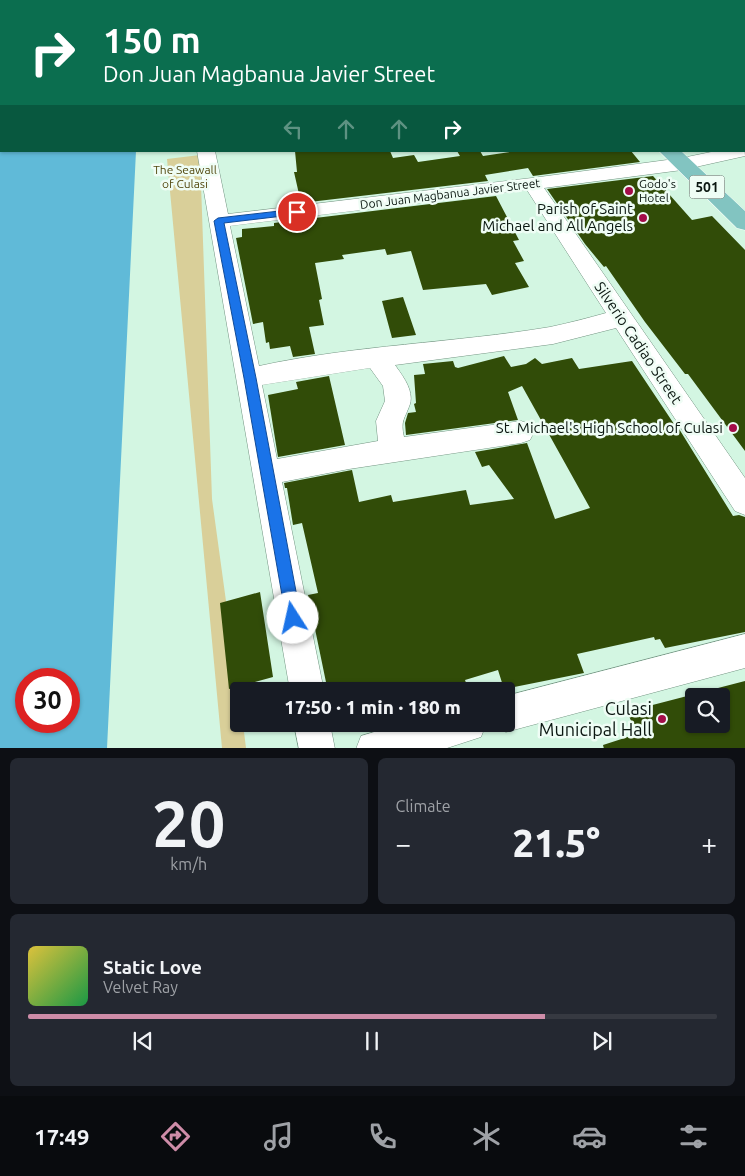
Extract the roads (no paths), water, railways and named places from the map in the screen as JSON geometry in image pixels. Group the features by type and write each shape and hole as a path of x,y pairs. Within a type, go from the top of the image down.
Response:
{"main road":[{"name":"501","path":"676,158 745,223"}],"street":[{"path":"206,152 218,221 250,378 304,682"},
{"name":"Don Juan Magbanua Javier Street","path":"218,221 532,184 676,158 734,152"},
{"name":"Silverio Cadiao Street","path":"532,184 745,502"},
{"path":"250,378 376,357 516,341 553,335 622,318"},
{"path":"376,357 395,384 398,402 388,422 394,450"},
{"path":"267,473 394,450 521,432"},
{"path":"515,712 745,651"},
{"path":"314,732 317,748"},
{"path":"374,748 437,732"}],"water":[{"path":"0,152 136,152 107,748 0,748"}],"place":[{"name":"Godo's Hotel","path":"629,191"},
{"name":"Parish of Saint Michael and All Angels","path":"643,218"},
{"name":"St. Michael's High School of Culasi","path":"733,428"},
{"name":"Culasi Municipal Hall","path":"662,719"}],"park label":[{"name":"The Seawall of Culasi","path":"185,177"}]}
